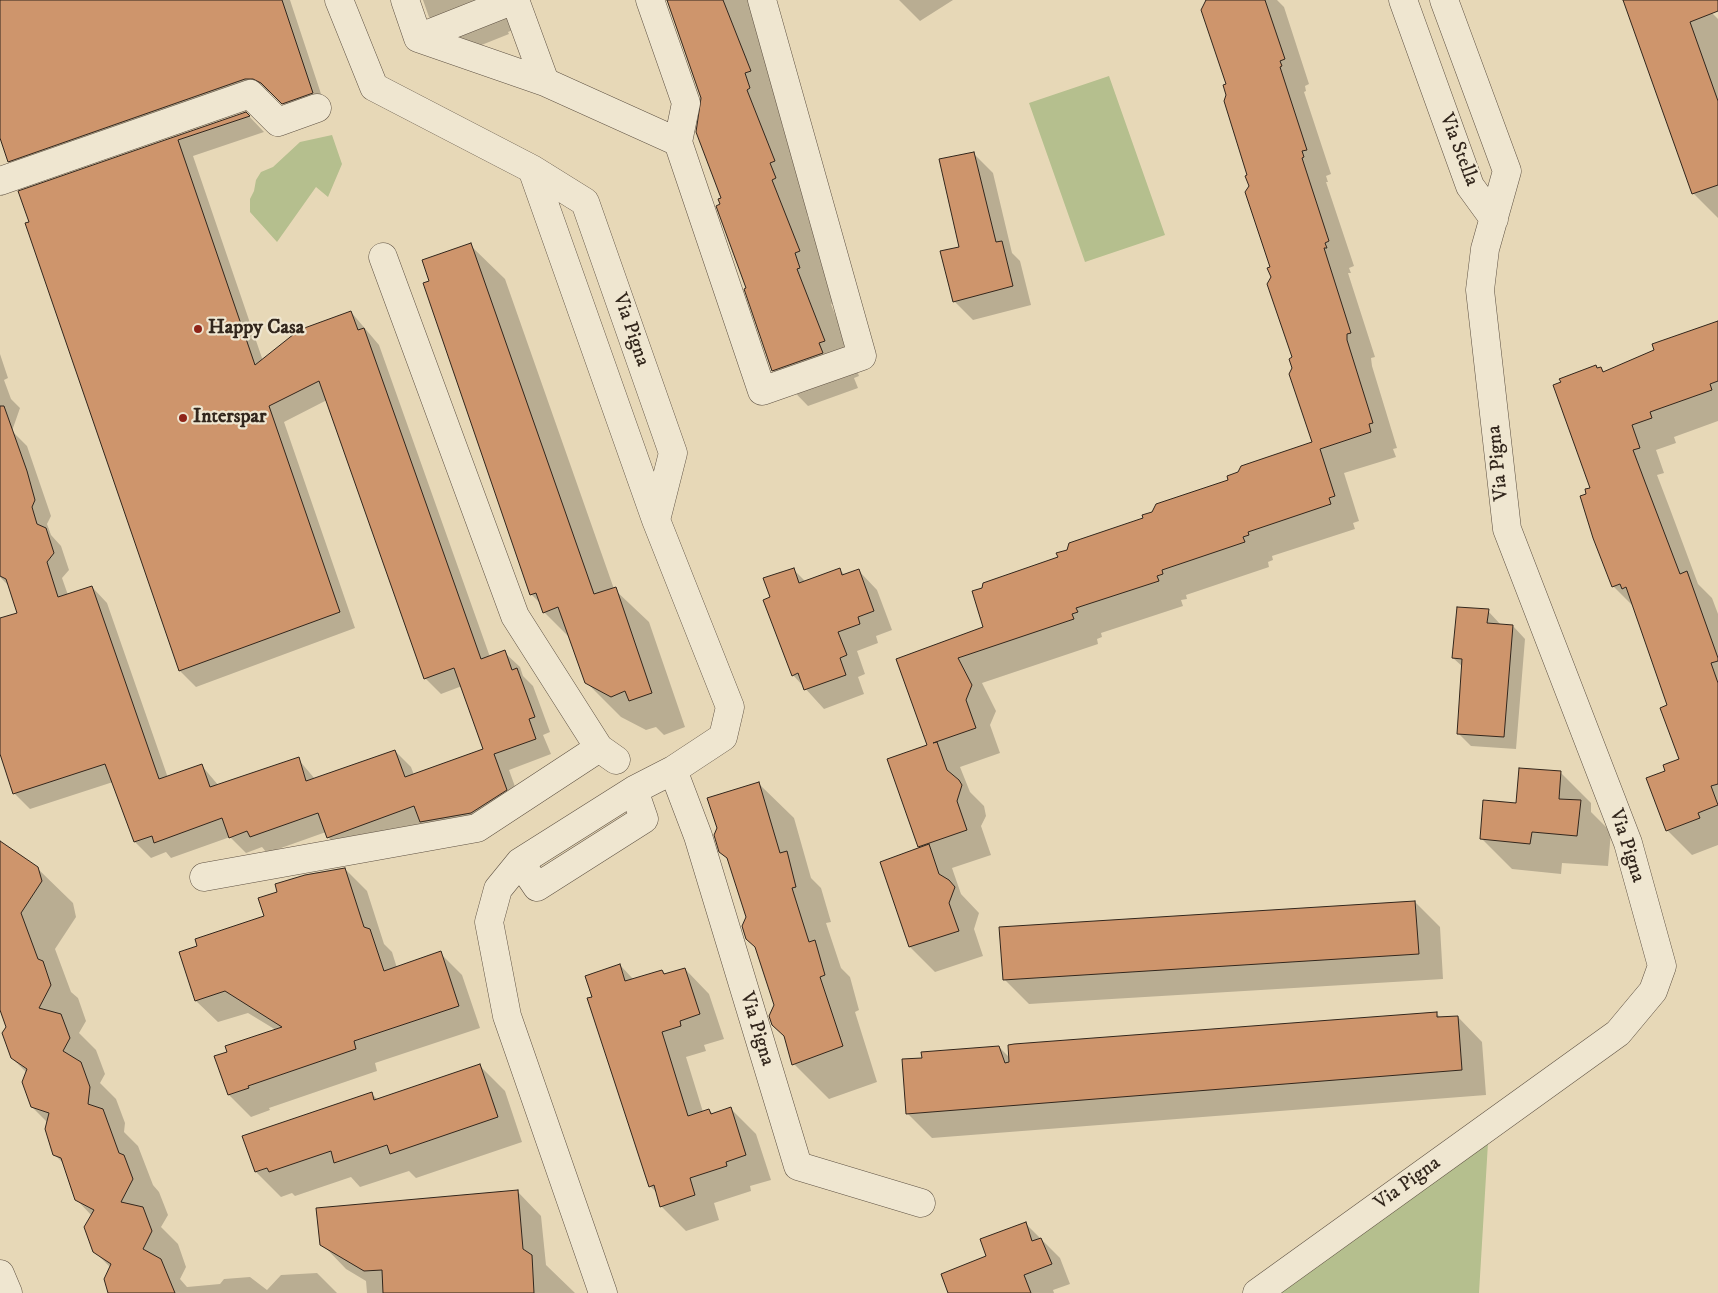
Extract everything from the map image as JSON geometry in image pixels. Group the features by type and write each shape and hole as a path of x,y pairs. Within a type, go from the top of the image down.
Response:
{"street":[{"name":"Via Pigna","path":"339,0 374,87 532,169 585,202 673,452 656,520"},
{"path":"405,0 418,38"},
{"path":"418,38 515,0 545,82"},
{"path":"650,0 686,103 678,142 762,391 862,356 762,0"},
{"name":"Via Stella","path":"1403,0 1470,186 1494,219"},
{"name":"Via Stella","path":"1444,0 1508,171 1494,219"},
{"path":"418,38 545,82 678,142"},
{"path":"0,181 250,94 278,122 317,108"},
{"name":"Via Pigna","path":"532,169 656,520 730,707 723,737 673,770 634,790 644,819 537,887 520,862 498,889 489,922 507,1016 603,1293"},
{"name":"Via Pigna","path":"1257,1293 1618,1033 1653,991 1662,966 1628,843 1507,529 1480,290 1485,249 1494,219"},
{"path":"204,877 477,828 607,754 515,616 383,257"},
{"path":"586,322 622,308"},
{"name":"Via Pigna","path":"673,770 698,836 798,1166 921,1203"},
{"path":"0,1274 8,1293"}],"green space":[{"path":"1109,76 1165,235 1085,262 1029,103"},
{"path":"332,135 342,164 328,197 316,187 277,242 250,212 250,199 256,180 261,172 273,167 300,142"},
{"path":"1489,1126 1479,1293 1273,1293"}],"building":[{"path":"0,0 282,0 313,93 282,104 261,83 253,79 245,79 8,162 0,138"},
{"path":"667,0 723,0 751,71 745,73 750,88 747,90 775,161 770,163 776,178 772,180 800,251 795,253 800,268 797,269 825,341 819,343 823,353 772,371 744,289 746,288 716,206 720,204 718,199 721,198 696,132 701,98"},
{"path":"1206,0 1265,0 1285,59 1280,61 1282,66 1280,67 1307,150 1302,151 1304,157 1302,158 1329,241 1325,243 1327,248 1324,248 1351,333 1347,334 1347,340 1373,423 1369,424 1371,432 1320,449 1335,496 1329,498 1331,504 1248,532 1249,535 1243,537 1245,542 1162,570 1163,574 1157,576 1159,581 1076,608 1078,612 1072,614 1074,619 958,658 972,685 966,700 976,728 933,743 937,742 947,770 962,785 957,801 967,830 918,847 887,759 927,745 896,659 983,627 972,591 982,588 983,583 1058,557 1056,553 1067,550 1069,543 1143,518 1142,515 1152,512 1156,504 1228,480 1227,476 1238,472 1241,466 1312,442 1289,374 1292,368 1289,359 1292,357 1267,284 1271,277 1267,268 1270,267 1245,192 1249,186 1224,101 1226,95 1223,85 1226,84 1201,10"},
{"path":"1623,0 1718,0 1718,11 1690,22 1718,101 1718,185 1692,194"},
{"path":"246,112 250,116 178,140 255,365 299,330 351,311 358,330 364,328 481,659 505,650 512,670 517,668 535,717 529,719 536,739 494,754 507,790 471,813 420,822 414,806 327,838 318,813 250,837 247,831 229,838 222,818 154,843 152,836 134,842 105,764 13,794 0,754 0,618 17,613 6,579 0,576 0,406 4,406 27,471 35,500 32,507 37,524 46,528 54,553 47,562 58,597 92,586 159,779 202,764 210,787 299,757 306,781 395,750 405,777 483,749 454,668 424,679 319,381 269,406 340,612 179,671 25,223 29,222 18,191"},
{"path":"974,152 996,242 1002,241 1013,286 953,302 940,251 959,247 939,159"},
{"path":"471,243 594,594 616,587 652,693 629,701 625,691 611,697 585,683 558,607 543,613 536,593 530,595 423,283 429,281 422,260"},
{"path":"1718,321 1718,381 1710,384 1712,390 1650,412 1652,418 1632,425 1640,448 1633,450 1680,574 1687,571 1718,658 1718,661 1711,663 1718,683 1718,784 1711,786 1718,805 1698,813 1700,818 1666,831 1646,778 1665,771 1663,765 1679,759 1660,708 1667,705 1626,587 1622,589 1620,584 1612,587 1593,538 1580,496 1586,494 1585,489 1590,488 1553,385 1561,382 1559,379 1596,365 1597,368 1601,367 1603,372 1654,350 1652,344"},
{"path":"794,568 799,583 840,568 842,575 859,569 874,611 858,617 860,624 838,632 847,655 840,658 846,675 804,690 798,673 792,676 763,600 770,597 763,578"},
{"path":"1457,607 1489,609 1487,623 1513,625 1504,737 1457,734 1462,659 1452,658"},
{"path":"1519,768 1561,771 1559,799 1581,800 1577,836 1532,832 1530,844 1480,839 1483,800 1516,803"},
{"path":"759,782 780,853 787,851 796,887 792,888 809,942 815,940 825,975 820,977 843,1046 792,1065 784,1036 772,1025 769,1016 774,1005 755,947 746,939 742,926 746,917 727,858 719,852 714,835 717,828 707,798"},
{"path":"0,841 38,867 42,881 21,913 38,959 43,961 51,985 39,1008 61,1014 70,1038 63,1051 81,1062 90,1087 88,1104 103,1109 119,1153 124,1155 133,1179 121,1202 143,1207 152,1231 143,1249 161,1259 175,1293 108,1293 104,1279 111,1264 93,1252 84,1227 94,1210 75,1200 61,1158 53,1155 45,1129 49,1113 31,1107 22,1082 27,1069 11,1058 2,1033 6,1027 0,1010"},
{"path":"929,844 939,874 949,880 955,887 949,903 959,931 909,947 880,862"},
{"path":"345,868 364,927 370,929 384,971 441,951 459,1006 354,1041 356,1049 248,1086 249,1088 228,1095 214,1056 227,1052 225,1046 282,1027 225,991 195,1001 179,952 197,946 195,939 264,916 258,898 277,892 275,884 305,875"},
{"path":"1415,901 1419,954 1003,980 999,927"},
{"path":"620,964 625,981 662,970 664,974 685,968 700,1014 680,1021 681,1026 662,1032 688,1116 709,1109 711,1114 731,1107 746,1155 726,1162 727,1166 690,1178 695,1195 660,1207 654,1185 649,1187 587,998 592,997 585,976"},
{"path":"1437,1012 1437,1017 1458,1016 1462,1070 906,1114 902,1059 922,1058 921,1052 999,1046 1005,1063 1009,1062 1008,1045 1014,1044"},
{"path":"480,1064 498,1117 390,1154 387,1145 334,1163 331,1151 269,1172 267,1168 255,1172 242,1136 372,1092 374,1100"},
{"path":"518,1190 523,1249 532,1255 534,1293 383,1293 382,1270 364,1271 320,1245 316,1208"},
{"path":"1026,1222 1032,1241 1041,1238 1052,1264 1024,1275 1031,1293 948,1293 941,1274 986,1256 980,1239"}],"place":[{"name":"Happy Casa","path":"198,329"},
{"name":"Interspar","path":"183,418"}]}
